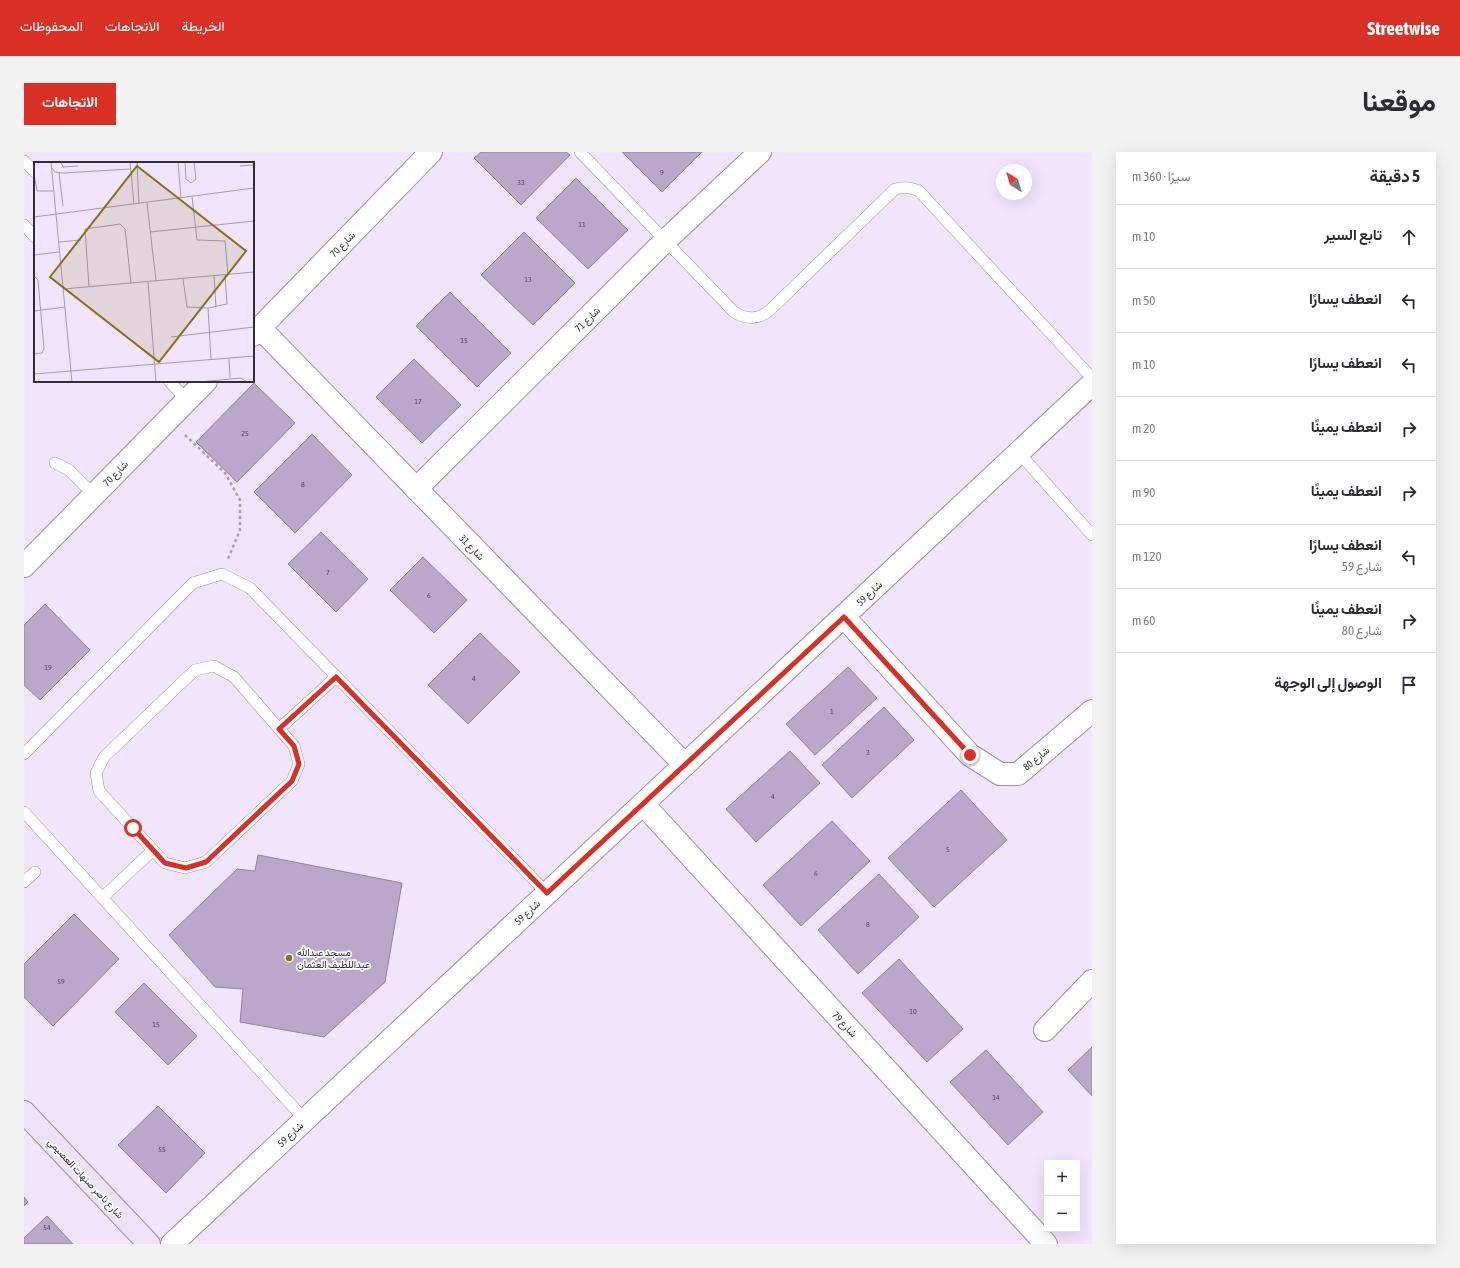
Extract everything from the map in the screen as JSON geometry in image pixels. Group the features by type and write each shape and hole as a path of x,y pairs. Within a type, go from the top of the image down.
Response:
{"street":[{"name":"شارع 70","path":"257,332 431,152"},
{"name":"شارع 71","path":"416,489 665,241 760,152"},
{"name":"شارع 31","path":"257,332 416,489 685,765"},
{"name":"شارع 70","path":"24,566 205,382"},
{"name":"شارع 59","path":"172,1244 1019,453 1089,390"},
{"name":"شارع 80","path":"844,617 970,755 1000,774 1018,774 1092,711"},
{"name":"شارع 79","path":"643,804 1046,1244"},
{"path":"1045,1030 1092,981"},
{"name":"شارع ناصر صنهات العصيمي","path":"24,1112 149,1244"}],"lane":[{"path":"580,152 734,312 742,317 758,318 770,310 895,189 904,187 919,190 1089,390"},
{"path":"24,160 34,171"},
{"path":"24,225 34,236"},
{"path":"170,382 187,400"},
{"path":"1019,453 1092,535"},
{"path":"55,463 69,470 94,495"},
{"path":"24,754 193,583 222,574 250,588 547,893"},
{"path":"214,666 234,677 294,746 299,764 292,781 206,862 186,868 165,863 153,850 99,792 96,773 104,757 196,670 214,666"},
{"path":"279,729 336,677"},
{"path":"24,812 305,1120"},
{"path":"102,898 153,850"},
{"path":"24,882 35,872"}],"path":[{"path":"168,418 225,473 240,500 240,530 222,574"}],"building":[{"path":"481,152 566,152 570,155 521,205 474,158"},
{"path":"622,152 702,152 662,192"},
{"path":"576,178 628,230 588,269 536,218"},
{"path":"524,232 575,283 533,325 481,275"},
{"path":"450,292 511,353 477,387 416,326"},
{"path":"414,359 461,405 422,443 376,397"},
{"path":"254,383 295,423 237,482 196,442"},
{"path":"312,434 352,475 295,533 254,492"},
{"path":"321,532 368,579 336,612 288,564"},
{"path":"423,557 467,600 434,633 390,590"},
{"path":"45,604 90,650 40,700 24,685 24,625"},
{"path":"480,633 520,672 468,724 428,685"},
{"path":"848,667 877,698 815,755 786,724"},
{"path":"884,707 914,740 852,798 822,765"},
{"path":"790,751 820,783 756,842 726,809"},
{"path":"961,790 1007,840 934,907 888,858"},
{"path":"832,821 870,861 801,926 763,885"},
{"name":"مسجد عبدالله عبداللطيف العثمان","path":"258,855 402,883 385,982 324,1037 240,1022 243,989 215,987 169,935 237,869 255,871"},
{"path":"879,874 919,917 858,974 818,930"},
{"path":"74,914 119,959 53,1026 24,997 24,964"},
{"path":"899,959 963,1029 927,1062 862,993"},
{"path":"144,983 197,1036 168,1065 115,1012"},
{"path":"1092,1047 1092,1096 1068,1070"},
{"path":"986,1050 1043,1112 1008,1145 950,1082"},
{"path":"158,1106 205,1153 166,1193 118,1145"},
{"path":"24,1197 28,1202 24,1206"},
{"path":"47,1216 73,1244 24,1244 24,1238"}],"place":[{"name":"مسجد عبدالله عبداللطيف العثمان","path":"289,958"}],"route":[{"path":"133,828 165,863 186,868 206,862 292,781 299,764 294,746 279,729 336,677 547,893 844,617 970,755"}]}
